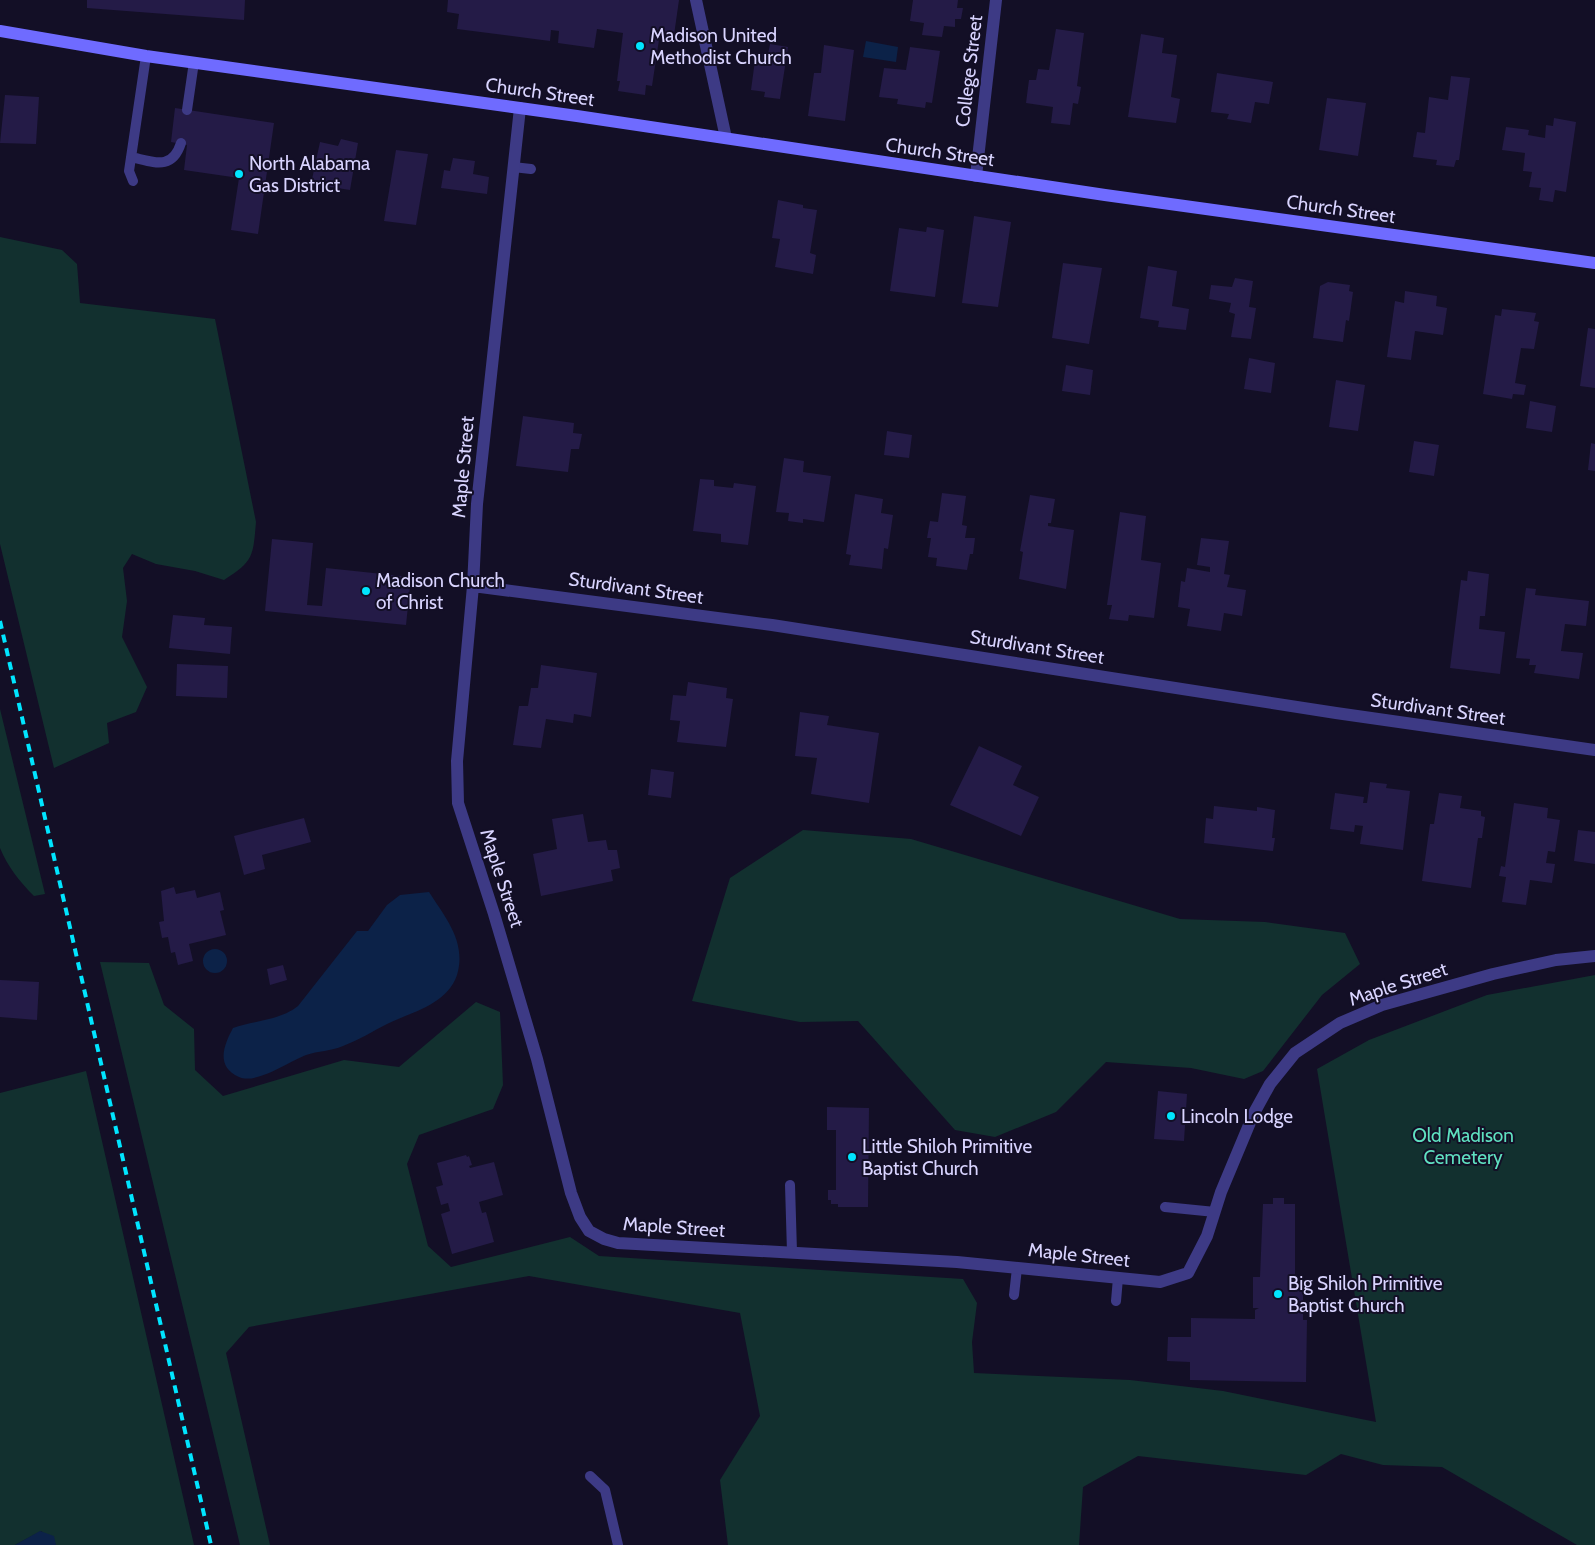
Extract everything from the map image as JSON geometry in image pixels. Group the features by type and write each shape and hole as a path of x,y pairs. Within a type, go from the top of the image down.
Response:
{"street":[{"path":"696,0 726,138"},
{"name":"College Street","path":"976,176 996,0"},
{"name":"Church Street","path":"0,31 146,56 1595,263"},
{"name":"Maple Street","path":"520,108 477,504 473,586 457,761 458,803 497,923 537,1059 571,1193 580,1217 589,1231 604,1239 618,1243 957,1262 1160,1282 1188,1273 1207,1236 1254,1113 1270,1084 1295,1053 1340,1023 1382,1005 1494,974 1556,960 1595,956"},
{"name":"Sturdivant Street","path":"473,586 782,627 1336,713 1595,750"}],"lane":[{"path":"133,180 129,170 146,56"},
{"path":"187,110 194,62"},
{"path":"131,157 165,163 173,159 181,144"},
{"path":"513,167 531,169"},
{"path":"790,1185 792,1252"},
{"path":"1164,1207 1215,1212"},
{"path":"1014,1294 1017,1268"},
{"path":"1116,1301 1118,1278"},
{"path":"590,1476 604,1490 618,1545"}],"green space":[{"path":"0,237 62,250 77,264 80,303 215,319 256,522 254,543 250,557 241,568 224,580 195,571 156,564 132,554 123,568 127,601 122,637 147,687 136,712 107,723 109,743 54,768 0,544"},
{"path":"0,709 45,894 34,896 23,885 14,874 0,848"},
{"path":"803,830 911,839 1180,919 1265,922 1345,933 1360,964 1322,995 1263,1071 1244,1079 1191,1068 1106,1062 1056,1112 995,1137 955,1130 858,1021 800,1022 692,1001 730,878"},
{"name":"Old Madison Cemetery","path":"100,962 149,963 164,1005 194,1029 195,1070 223,1096 344,1060 399,1067 476,1002 500,1012 503,1085 493,1109 419,1135 407,1164 428,1246 451,1267 570,1237 599,1256 963,1279 977,1303 972,1342 974,1373 1130,1380 1223,1391 1376,1422 1317,1069 1369,1040 1487,995 1595,975 1595,1545 1577,1545 1442,1467 1383,1465 1341,1454 1306,1475 1138,1456 1083,1487 1079,1545 728,1545 720,1480 760,1416 740,1313 529,1276 249,1327 226,1353 270,1545 240,1545"},
{"path":"86,1071 194,1545 56,1545 54,1541 41,1531 15,1545 0,1545 0,1093"}],"water":[{"path":"866,41 898,47 896,62 863,57"},
{"path":"429,892 453,931 459,952 457,975 445,994 437,1001 349,1044 306,1055 254,1078 246,1079 231,1072 224,1061 224,1055 227,1041 233,1028 291,1011 298,1006 357,931 368,931 387,905 400,895"},
{"path":"215,949 220,950 226,956 226,966 220,972 215,973 210,972 204,966 203,961 204,956 210,950"},
{"path":"40,1531 54,1536 56,1545 15,1545"}],"building":[{"path":"87,0 245,0 244,20 87,8"},
{"name":"Madison United Methodist Church","path":"448,0 679,0 674,35 660,33 652,86 646,85 645,95 618,91 620,81 617,81 623,33 597,29 594,48 558,43 559,31 551,30 550,41 457,29 459,14 447,12"},
{"path":"913,0 958,0 957,8 963,8 961,19 955,19 955,27 944,26 942,37 922,35 924,23 910,21"},
{"path":"1056,29 1084,33 1077,86 1081,87 1078,104 1073,103 1070,125 1051,123 1053,107 1026,103 1029,80 1036,80 1038,69 1049,70"},
{"path":"1141,34 1164,38 1162,53 1177,55 1171,97 1180,99 1176,123 1128,117"},
{"path":"770,44 788,47 780,99 764,97 765,92 751,90 756,53 768,54"},
{"path":"824,45 854,50 845,121 808,116 814,73 821,73"},
{"path":"910,47 940,51 932,103 926,102 925,108 897,104 898,99 879,97 884,68 906,70"},
{"path":"1217,73 1273,82 1269,104 1255,102 1251,123 1227,119 1229,114 1211,112"},
{"path":"1451,76 1470,78 1459,160 1456,160 1454,167 1436,165 1437,160 1413,157 1417,132 1425,133 1429,97 1448,100"},
{"path":"5,95 39,97 36,144 0,143"},
{"path":"1327,98 1366,103 1358,156 1319,150"},
{"name":"North Alabama Gas District","path":"175,108 274,123 258,234 231,230 239,178 184,170 187,145 171,142"},
{"path":"1554,118 1576,122 1566,192 1555,190 1553,202 1539,200 1541,188 1529,187 1532,172 1523,171 1525,153 1502,150 1506,127 1529,130 1528,135 1545,138 1546,125 1553,126"},
{"path":"341,139 358,143 350,190 311,184 320,142 338,146"},
{"path":"396,150 428,154 416,225 384,221"},
{"path":"453,158 475,161 473,174 489,177 487,194 441,188 444,170 450,171"},
{"path":"778,200 803,205 803,208 817,210 810,253 816,255 813,274 775,267 780,239 772,238"},
{"path":"974,216 1011,222 998,307 962,303"},
{"path":"927,227 944,230 935,297 890,291 899,228 926,232"},
{"path":"1063,263 1102,268 1089,344 1052,338"},
{"path":"1148,266 1177,271 1172,306 1189,309 1186,330 1158,327 1159,321 1140,318"},
{"path":"1235,278 1253,281 1249,307 1256,308 1251,339 1231,337 1235,314 1229,312 1231,303 1209,299 1211,285 1232,287"},
{"path":"1328,282 1350,285 1349,291 1353,292 1349,321 1346,320 1343,342 1313,338 1320,286"},
{"path":"1405,291 1437,296 1436,306 1447,308 1443,335 1415,331 1411,360 1387,357 1395,301 1404,303"},
{"path":"1502,309 1536,313 1534,321 1539,322 1534,349 1521,348 1515,383 1526,385 1524,395 1513,394 1512,399 1483,394 1495,315 1501,316"},
{"path":"1588,328 1595,329 1595,388 1580,386"},
{"path":"1249,358 1275,363 1271,393 1244,389"},
{"path":"1066,365 1093,370 1090,395 1062,391"},
{"path":"1336,380 1365,385 1358,431 1329,427"},
{"path":"1530,401 1556,406 1552,432 1526,428"},
{"path":"523,416 574,423 573,433 582,434 579,449 571,449 568,472 516,466"},
{"path":"887,431 912,435 909,458 884,455"},
{"path":"1414,441 1439,445 1434,476 1409,472"},
{"path":"1591,443 1595,444 1595,471 1588,470"},
{"path":"784,458 804,461 803,472 831,476 824,522 803,519 803,523 788,521 789,513 776,512"},
{"path":"700,479 714,480 714,486 733,488 734,483 756,486 748,545 721,542 721,534 693,531"},
{"path":"942,493 966,496 962,525 967,526 965,538 975,538 973,554 970,554 967,570 936,566 937,558 928,557 931,538 927,538 930,521 938,522"},
{"path":"855,494 883,499 881,513 893,515 888,549 884,548 882,569 849,565 851,555 846,554"},
{"path":"1030,495 1055,499 1051,523 1048,523 1048,526 1074,530 1066,589 1019,579 1023,552 1020,551"},
{"path":"1120,512 1146,516 1141,560 1161,563 1154,618 1129,615 1128,621 1109,619 1112,605 1107,605"},
{"path":"1201,538 1229,541 1224,574 1230,575 1227,587 1246,590 1242,616 1224,613 1221,631 1187,626 1190,609 1178,607 1181,581 1185,582 1187,568 1210,572 1210,567 1197,565"},
{"name":"Madison Church of Christ","path":"272,539 313,543 307,605 322,606 326,568 411,577 406,625 265,611"},
{"path":"1468,571 1489,574 1485,616 1480,616 1479,629 1505,632 1500,674 1450,668 1461,580 1467,581"},
{"path":"1526,588 1536,589 1535,595 1589,601 1586,626 1565,624 1561,651 1583,653 1579,679 1534,673 1536,665 1529,665 1530,659 1516,658"},
{"path":"173,615 205,618 204,625 232,627 230,654 169,648"},
{"path":"177,664 228,666 227,698 176,696"},
{"path":"541,665 597,673 591,717 574,714 573,723 546,719 541,748 513,745 519,706 528,706 531,688 538,688"},
{"path":"688,682 727,688 726,698 733,699 726,747 677,742 680,721 670,720 673,695 686,696"},
{"path":"800,712 829,716 827,725 879,733 869,803 811,794 817,758 795,756"},
{"path":"979,746 1022,766 1013,785 1039,797 1021,836 950,805"},
{"path":"651,769 674,772 671,798 648,795"},
{"path":"1370,782 1387,784 1386,788 1410,791 1403,850 1360,844 1363,826 1355,825 1354,832 1330,829 1335,793 1364,797 1363,803 1367,803"},
{"path":"1439,793 1462,796 1460,808 1481,811 1481,816 1485,817 1482,838 1478,838 1471,888 1422,881 1430,824 1434,824"},
{"path":"1514,803 1548,808 1547,818 1560,820 1555,852 1548,851 1546,863 1555,864 1552,883 1530,880 1526,905 1502,902 1506,877 1499,876 1501,866 1505,867"},
{"path":"1214,806 1257,811 1257,807 1275,810 1272,838 1275,838 1273,851 1204,843 1206,818 1213,819"},
{"path":"583,814 588,842 606,840 608,850 617,850 620,868 611,870 613,881 541,896 533,854 557,849 552,819"},
{"path":"304,818 311,842 262,855 265,869 244,875 234,836"},
{"path":"1578,830 1595,832 1595,864 1574,861"},
{"path":"174,887 176,894 195,890 197,898 220,892 224,910 220,911 226,935 189,944 193,961 178,965 175,952 171,953 168,937 162,938 159,922 164,921 161,891"},
{"path":"283,965 287,980 270,985 267,969"},
{"path":"0,980 39,982 37,1020 0,1017"},
{"name":"Lincoln Lodge","path":"1158,1091 1187,1094 1184,1141 1154,1139"},
{"name":"Little Shiloh Primitive Baptist Church","path":"827,1107 869,1108 868,1207 838,1207 838,1204 831,1204 831,1200 828,1200 828,1190 836,1190 836,1130 827,1130"},
{"path":"466,1155 467,1157 469,1156 472,1165 469,1166 470,1168 494,1162 503,1195 479,1202 482,1213 486,1212 494,1242 452,1254 441,1214 450,1211 448,1203 441,1205 436,1187 443,1185 437,1163"},
{"name":"Big Shiloh Primitive Baptist Church","path":"1273,1198 1284,1198 1284,1204 1295,1204 1295,1278 1301,1278 1303,1282 1303,1320 1307,1320 1306,1382 1190,1380 1190,1362 1167,1361 1168,1337 1191,1337 1191,1318 1255,1319 1255,1310 1259,1308 1253,1308 1253,1277 1260,1277 1263,1204 1273,1204"}],"railway":[{"path":"0,621 211,1545"}],"place":[{"name":"Madison United Methodist Church","path":"640,46"},
{"name":"North Alabama Gas District","path":"239,174"},
{"name":"Madison Church of Christ","path":"366,591"},
{"name":"Lincoln Lodge","path":"1171,1116"},
{"name":"Little Shiloh Primitive Baptist Church","path":"852,1157"},
{"name":"Big Shiloh Primitive Baptist Church","path":"1278,1294"}]}
